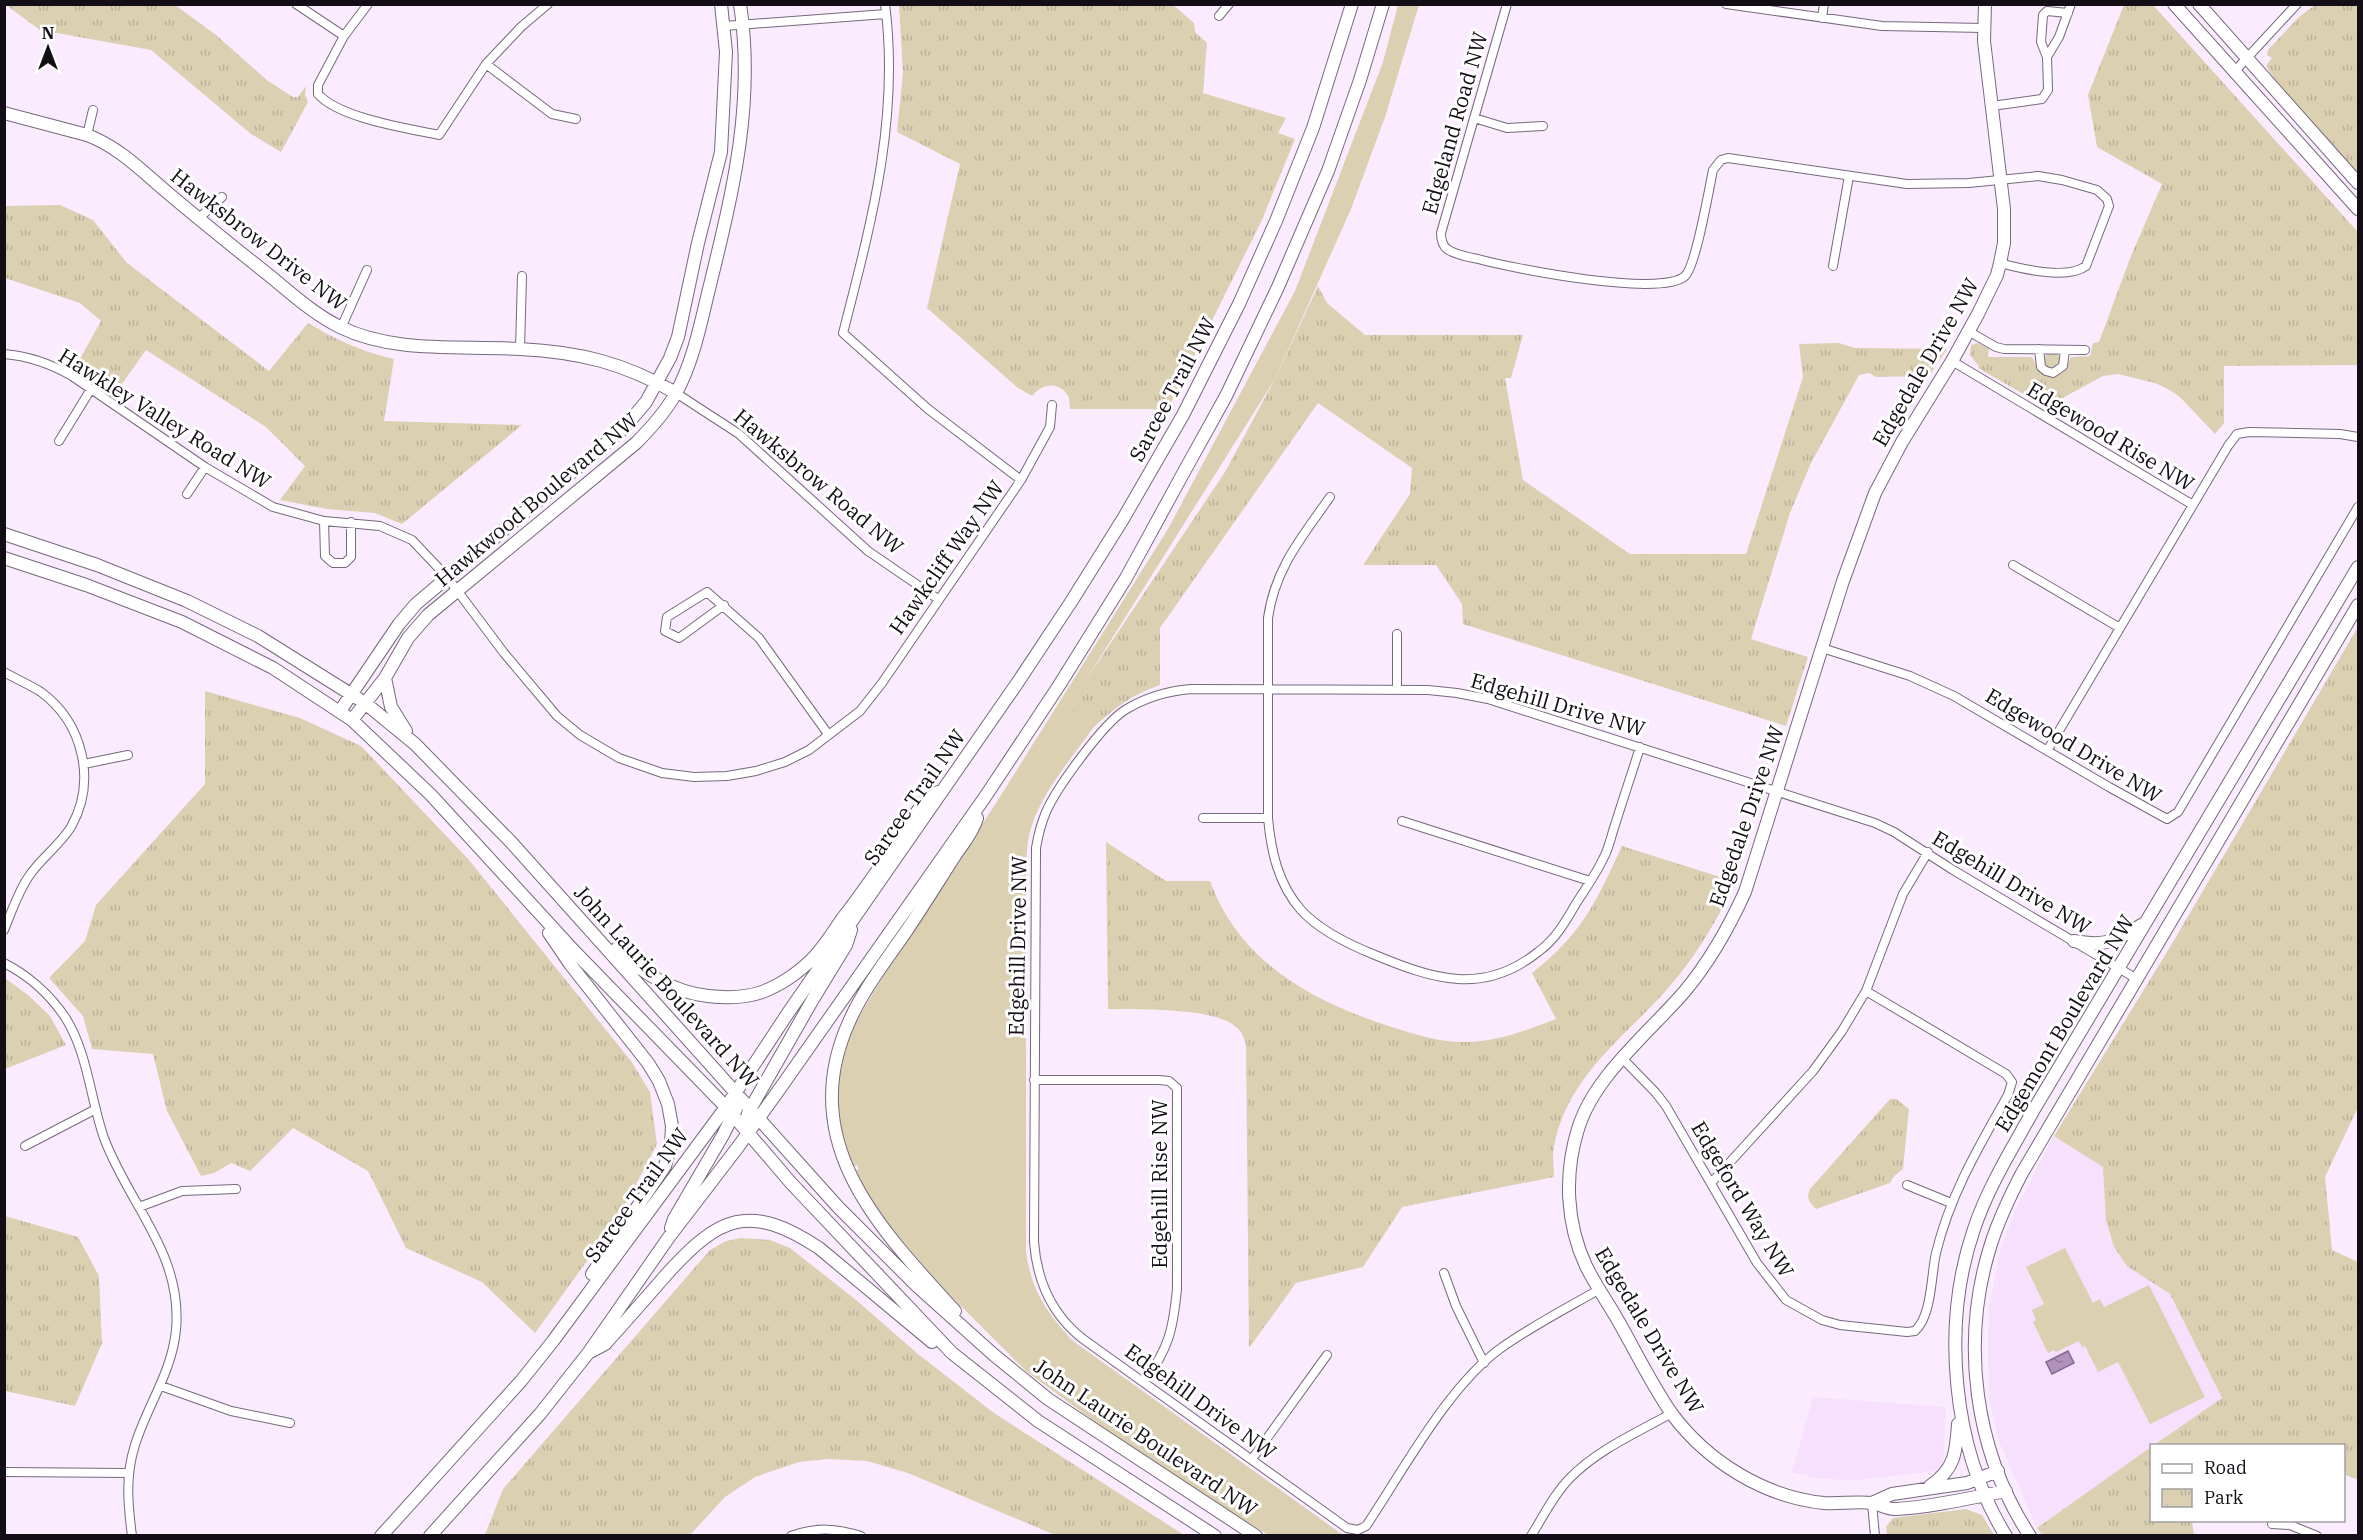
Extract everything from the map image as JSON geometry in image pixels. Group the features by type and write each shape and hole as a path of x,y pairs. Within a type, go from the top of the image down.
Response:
{"main road":[{"name":"Hawkwood Boulevard NW","path":"340,711 399,624 416,604 624,428 646,402 657,382 678,337 698,243 721,152 725,108 726,51 721,4"},
{"name":"Hawkwood Boulevard NW","path":"352,720 385,678 408,638 428,615 636,443 663,415 676,393 695,345 740,154 744,110 745,53 740,4"},
{"name":"Sarcee Trail NW","path":"735,1092 1071,602 1123,519 1183,415 1239,304 1276,222 1313,128 1352,4"},
{"path":"430,1536 540,1414 589,1352 669,1238 748,1132 746,1122 985,797 1126,578 1226,396 1278,287 1328,171 1360,80 1383,4"},
{"name":"Edgedale Drive NW","path":"1985,4 1983,28 2005,224 2001,263 1997,275 1952,362 1902,442 1875,493 1822,648 1745,892 1719,944 1686,990 1604,1080 1590,1099 1579,1125 1568,1184 1570,1211 1576,1239 1586,1267 1672,1413 1721,1463 1760,1485 1796,1498 1822,1503 1872,1503 1893,1510 2006,1491"},
{"path":"2174,4 2358,209"},
{"path":"2199,4 2358,183"},
{"name":"Hawksbrow Drive NW","path":"4,112 87,135 120,152 198,219 306,305 341,328 377,340 426,347 563,352 626,367 676,393"},
{"name":"John Laurie Boulevard NW","path":"4,534 97,565 187,601 258,636 365,703 415,744 572,908 838,1207 917,1286 1048,1399 1256,1536"},
{"name":"John Laurie Boulevard NW","path":"4,558 182,622 273,668 352,720 406,770 528,902 729,1111 791,1183 952,1353 1038,1421 1215,1536"},
{"name":"Edgemont Boulevard NW","path":"2006,1536 1977,1480 1959,1408 1956,1320 1962,1276 1973,1230 1991,1186 2033,1111 2358,567"},
{"name":"Edgemont Boulevard NW","path":"2030,1536 1998,1472 1984,1429 1975,1370 1976,1313 1985,1265 1996,1229 2022,1173 2358,605"},
{"path":"385,678 391,707 415,744"},
{"path":"572,908 601,932 627,959 661,982 680,990 724,998 762,992 800,970 815,956 852,907 923,803 946,786"},
{"path":"968,1332 966,1324 917,1270 873,1216 853,1182 836,1139 831,1098 832,1071 849,1021 865,991 976,824 985,797"},
{"path":"528,902 570,964 648,1063 668,1104 672,1126 671,1145 665,1166 570,1306 553,1341"},
{"path":"754,1113 813,999 846,945 855,918"},
{"path":"2074,941 2106,944 2122,937 2146,921"},
{"path":"669,1238 674,1219 723,1135 729,1111 738,1103 735,1092"},
{"name":"Sarcee Trail NW","path":"381,1536 521,1381 729,1111"},
{"path":"589,1352 605,1344 685,1254 704,1236 718,1227 738,1221 758,1221 778,1225 819,1248 933,1343 952,1353"},
{"path":"1926,1488 1942,1478 1952,1462 1959,1408"},
{"name":"Edgedale Drive NW","path":"1872,1503 1892,1494 1977,1480 1998,1472"}],"street":[{"path":"296,4 344,36"},
{"path":"368,4 344,36 318,85 318,94 326,103 373,121 439,135 486,64 520,27 548,4"},
{"name":"Hawkcliff Way NW","path":"458,591 557,716 580,735 619,758 662,773 694,777 727,776 756,771 785,762 809,750 860,711 882,683 1021,480 928,409 843,333 873,216 886,133 890,62 885,4"},
{"path":"1219,16 1229,4"},
{"name":"Edgeland Road NW","path":"1507,4 1440,233 1444,246 1453,253 1506,267 1567,278 1653,283 1676,281 1685,277 1692,263 1713,170 1721,160 1728,158 1895,183 1931,185 2038,176 2097,190 2107,200 2109,206 2084,268 2075,271 2025,270 2001,263"},
{"path":"1726,4 1882,26 1983,28"},
{"path":"1822,18 1824,4"},
{"path":"2234,72 2297,4"},
{"path":"1992,106 2044,97 2048,90 2047,57 2041,42 2043,15 2048,11 2069,9 2059,37 2047,57"},
{"path":"724,26 886,14"},
{"path":"486,64 552,114 576,119"},
{"path":"87,135 93,110"},
{"path":"1474,118 1507,128 1543,126"},
{"path":"1833,266 1849,176"},
{"path":"198,219 222,197"},
{"path":"341,328 368,270"},
{"path":"520,349 522,276"},
{"path":"1968,331 1996,347 2085,350"},
{"path":"2039,349 2042,367 2053,373 2063,366 2065,350"},
{"name":"Hawkley Valley Road NW","path":"4,354 23,356 55,366 205,467 273,507 324,521 380,526 412,540 458,591"},
{"name":"Edgewood Rise NW","path":"1952,362 2193,505 2047,751"},
{"path":"59,441 91,389"},
{"name":"Hawksbrow Road NW","path":"676,393 739,434 868,551 938,599"},
{"path":"1021,480 1050,427 1052,405"},
{"path":"2193,505 2237,434 2249,432 2340,434 2358,437"},
{"path":"187,494 205,467"},
{"path":"1330,497 1292,550 1276,582 1268,618 1270,842 1280,875 1302,910 1347,943 1418,972 1458,980 1483,978 1507,970 1529,959 1556,935 1604,858 1640,747"},
{"name":"Edgewood Drive NW","path":"1822,648 1931,685 1978,709 2161,818 2167,819 2172,817 2185,800 2358,507"},
{"path":"324,521 325,556 333,562 345,563 351,557 351,522"},
{"path":"2013,565 2120,628"},
{"path":"724,605 679,638 665,631 667,617 706,592 724,605 759,638 828,734"},
{"path":"1397,634 1397,690"},
{"path":"4,672 40,692 68,720 77,738 84,764 84,797 71,826 30,874 20,891 4,930"},
{"name":"Edgehill Drive NW","path":"1600,1289 1501,1348 1460,1387 1366,1526 1361,1530 1347,1528 1072,1330 1051,1303 1043,1287 1034,1242 1035,858 1046,813 1055,796 1100,733 1123,711 1144,700 1191,689 1397,690 1458,693 1488,699 1875,823 1928,852 1953,870 2137,979"},
{"path":"84,764 128,755"},
{"path":"1203,818 1268,818"},
{"path":"1402,821 1590,881"},
{"path":"1711,1183 1813,1071 1866,991 1904,894 1928,852"},
{"path":"4,963 33,982 65,1017 75,1034 104,1137 166,1257 175,1293 177,1316 174,1345 160,1386 135,1443 129,1473 128,1499 132,1536"},
{"name":"Edgeford Way NW","path":"1623,1059 1666,1106 1757,1263 1786,1300 1822,1320 1866,1329 1915,1331 1923,1322 1935,1257 1951,1203 1966,1170 2008,1095 2012,1082 2006,1074 1866,991"},
{"name":"Edgehill Rise NW","path":"1034,1080 1159,1080 1169,1081 1177,1088 1177,1289 1175,1307 1171,1334 1165,1351 1144,1382"},
{"path":"25,1146 96,1109"},
{"path":"1907,1185 1951,1203"},
{"path":"139,1207 182,1191 236,1189"},
{"path":"1444,1274 1456,1306 1484,1363"},
{"path":"1252,1459 1327,1355"},
{"path":"160,1386 231,1411 290,1422"},
{"path":"1531,1536 1564,1485 1575,1474 1604,1452 1672,1413"},
{"path":"4,1472 129,1473"},
{"path":"1872,1503 1875,1536"},
{"path":"2272,1524 2290,1525 2317,1536"},
{"path":"791,1536 820,1528 861,1536"}],"shaded area":[{"path":"2054,1136 2104,1167 2106,1221 2110,1238 2132,1269 2170,1294 2222,1398 2157,1444 2150,1444 2150,1449 2037,1528 2000,1444 1989,1400 1989,1307 2001,1248 2015,1210"},
{"path":"1813,1397 1946,1407 1943,1470 1859,1480 1820,1479 1792,1472"}],"green space":[{"path":"1172,4 1194,23 1195,32 1207,43 1203,93 1286,118 1278,133 1295,139 1261,222 1165,415 1153,409 1070,409 1069,397 1061,388 1046,386 1032,396 1018,388 927,308 960,164 897,132 903,73 899,5"},
{"path":"6,5 175,5 216,35 268,81 293,97 298,97 306,86 305,95 308,102 281,152 251,134 151,50 40,30"},
{"path":"1398,5 1419,5 1385,117 1351,209 1275,379 1069,707 1093,728 1056,779 1040,806 1029,835 1027,849 1026,1252 1032,1279 1048,1311 1073,1341 1343,1535 1268,1535 1135,1451 1026,1371 946,1291 883,1220 854,1171 859,1169 857,1165 852,1167 838,1120 837,1092 839,1070 853,1027 1168,529 1295,291 1383,62"},
{"path":"2124,5 2153,5 2358,232 2358,365 2224,366 2224,423 2215,434 2180,397 2155,383 2118,374 2103,376 2046,407 1978,368 1979,366 1970,355 1971,345 1978,343 1989,349 1988,357 2032,357 2040,373 2053,378 2065,371 2071,357 2090,356 2093,343 2099,342 2131,256 2162,184 2097,147 2088,95"},
{"path":"2315,5 2358,5 2358,173 2276,81 2266,66 2272,58 2267,55 2268,50 2299,17"},
{"path":"60,205 93,220 127,263 269,371 308,323 349,344 394,359 384,421 522,425 402,524 375,513 327,509 280,500 305,466 266,427 146,350 117,391 76,366 101,321 80,303 5,278 5,206"},
{"path":"1318,286 1327,303 1365,335 1523,335 1511,378 1505,378 1523,480 1630,554 1746,554 1803,377 1799,344 1839,343 1855,348 1947,349 1929,376 1876,377 1869,373 1859,375 1811,463 1790,513 1751,639 1808,657 1786,726 1463,624 1462,604 1436,565 1363,565 1410,494 1412,468 1318,403 1160,628 1160,685 1124,703 1093,728 1068,707 1225,472 1275,379"},
{"path":"2052,353 2058,355 2060,361 2058,367 2052,369 2046,367 2044,361 2046,355"},
{"path":"2358,627 2358,1107 2325,1177 2332,1250 2358,1262 2358,1480 2345,1474 2345,1444 2155,1444 2222,1398 2170,1294 2127,1266 2114,1247 2106,1221 2103,1167 2054,1136 2170,947"},
{"path":"205,691 300,718 361,746 469,860 631,1061 650,1092 657,1144 620,1215 535,1333 482,1282 406,1248 368,1171 293,1128 250,1171 231,1163 214,1173 201,1176 167,1111 153,1054 92,1049 83,1016 49,978 85,941 96,905 205,784"},
{"path":"1106,842 1166,881 1210,881 1223,910 1240,935 1260,957 1308,991 1334,1005 1392,1027 1429,1038 1458,1042 1502,1037 1556,1019 1532,973 1564,945 1586,916 1622,846 1736,882 1706,936 1680,974 1601,1058 1585,1077 1572,1098 1561,1121 1554,1146 1554,1177 1402,1207 1363,1267 1296,1283 1249,1348 1246,1044 1240,1031 1230,1023 1216,1017 1178,1011 1108,1009"},
{"path":"5,978 28,995 50,1016 66,1045 5,1069"},
{"path":"1890,1099 1896,1099 1909,1109 1903,1169 1894,1176 1890,1183 1816,1209 1809,1200 1810,1189"},
{"path":"5,1216 78,1237 99,1276 102,1343 75,1406 5,1391"},
{"path":"740,1238 770,1240 790,1248 856,1300 918,1354 994,1413 1184,1535 1055,1535 908,1473 867,1461 828,1459 799,1462 755,1477 725,1497 690,1535 485,1535 503,1489 710,1250 726,1241"},
{"path":"2065,1248 2093,1303 2100,1299 2104,1307 2149,1285 2205,1397 2150,1424 2118,1362 2098,1372 2085,1346 2082,1347 2079,1341 2056,1352 2054,1350 2048,1353 2033,1322 2036,1320 2032,1310 2044,1304 2026,1267"},
{"path":"2150,1448 2150,1522 2192,1522 2194,1535 2043,1536 2037,1528"},
{"path":"1966,1509 1982,1515 1994,1535 1887,1535 1886,1527 1893,1518"}],"water":[{"path":"2068,1351 2074,1363 2052,1374 2046,1362"}]}
